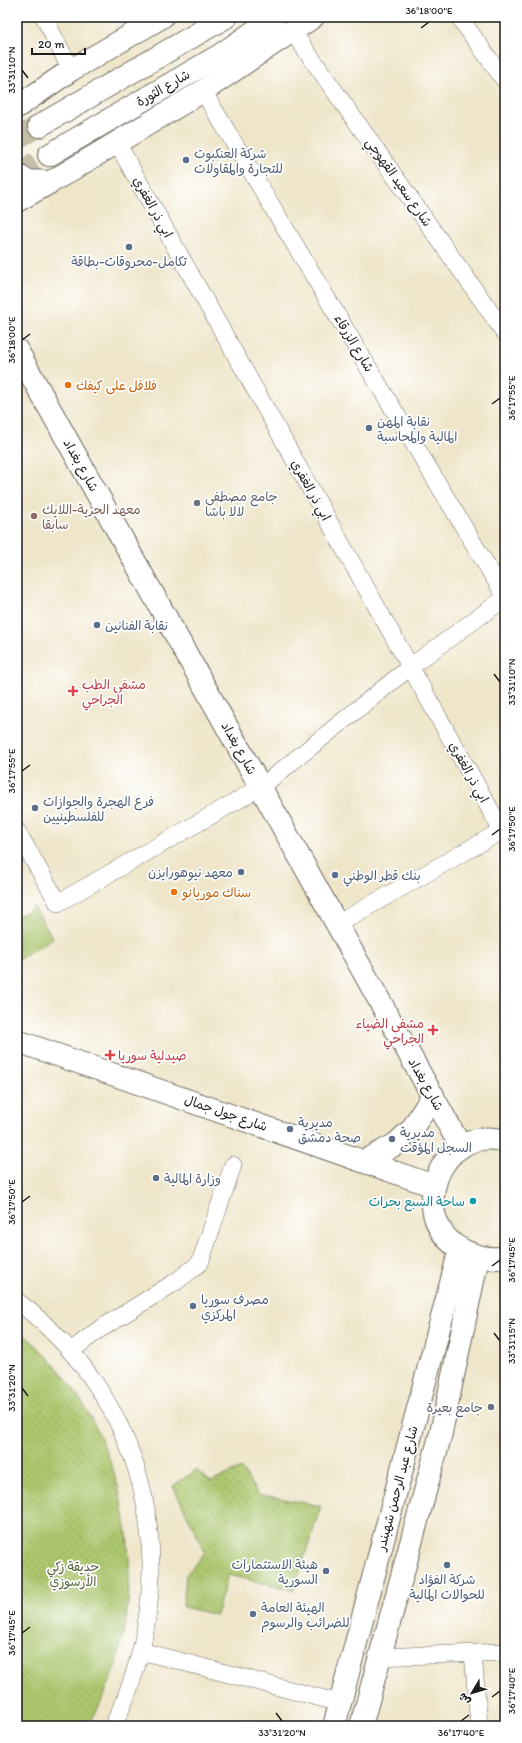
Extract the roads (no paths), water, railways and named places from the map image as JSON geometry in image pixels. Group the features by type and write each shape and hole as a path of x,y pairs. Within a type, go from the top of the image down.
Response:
{"main road":[{"path":"17,107 71,70 162,17"},
{"path":"39,126 226,17"},
{"name":"شارع الثورة","path":"49,155 220,55 275,17"},
{"path":"17,201 203,91 293,32 313,17"},
{"path":"17,175 27,181 51,182"},
{"name":"شارع بغداد","path":"17,350 461,1147"},
{"name":"شارع جول جمال","path":"17,1041 434,1186"},
{"path":"365,1161 396,1144 412,1129 432,1096"},
{"path":"505,1140 479,1140 461,1147 446,1160 436,1178 432,1198 435,1218 445,1236 469,1253 499,1258 505,1257"},
{"path":"361,1726 441,1433 469,1253"},
{"name":"شارع عبد الرحمن شهبندر","path":"334,1726 469,1253"}],"street":[{"path":"44,17 71,70"},
{"path":"459,17 505,81"},
{"name":"شارع سعيد القهوجي","path":"293,32 505,333"},
{"name":"شارع الزرقاء","path":"203,91 505,597"},
{"name":"ابي ذر الغفري","path":"117,143 504,832"},
{"path":"17,831 58,903 261,787 410,667 505,597"},
{"path":"337,924 504,832"},
{"path":"71,1351 97,1331 177,1281 200,1263 233,1165"},
{"path":"17,1301 36,1316 71,1351 88,1373 109,1405 126,1440 138,1475 147,1513 152,1551 152,1589 147,1627 142,1652 126,1700 113,1726"},
{"path":"142,1652 340,1703"},
{"path":"379,1657 505,1652"},
{"path":"474,1653 479,1726"}],"tunnel":[{"path":"17,138 39,126"},
{"path":"17,174 49,155"}],"place":[{"name":"شركة العنكبوت للتجارة والمقاولات","path":"186,160"},
{"name":"تكامل-محروقات-بطاقة","path":"129,247"},
{"name":"فلافل على كيفك","path":"68,385"},
{"name":"نقابة المهن المالية والمحاسبة","path":"369,428"},
{"name":"جامع مصطفى لالا باشا","path":"197,503"},
{"name":"معهد الحرية-اللايك سابقا","path":"34,516"},
{"name":"نقابة الفنانين","path":"97,625"},
{"name":"مشفى الطب الجراحي","path":"73,691"},
{"name":"فرع الهجرة والجوازات للفلسطينيين","path":"35,808"},
{"name":"معهد نيوهورايزن","path":"241,872"},
{"name":"بنك قطر الوطني","path":"335,875"},
{"name":"سناك موريانو","path":"174,892"},
{"name":"مشفى الضياء الجراحي","path":"433,1030"},
{"name":"صيدلية سوريا","path":"110,1055"},
{"name":"مديرية صحة دمشق","path":"290,1129"},
{"name":"مديرية السجل المؤقت","path":"392,1139"},
{"name":"وزارة المالية","path":"156,1178"},
{"name":"ساحة السبع بحرات","path":"473,1201"},
{"name":"مصرف سوريا المركزي","path":"193,1306"},
{"name":"جامع بعيرة","path":"491,1407"},
{"name":"شركة الفؤاد للحوالات المالية","path":"447,1565"},
{"name":"هيئة الاستثمارات السورية","path":"326,1571"},
{"name":"الهيئة العامة للضرائب والرسوم","path":"253,1614"}],"park label":[{"name":"حديقة زكي الأرسوزي","path":"73,1574"}]}
